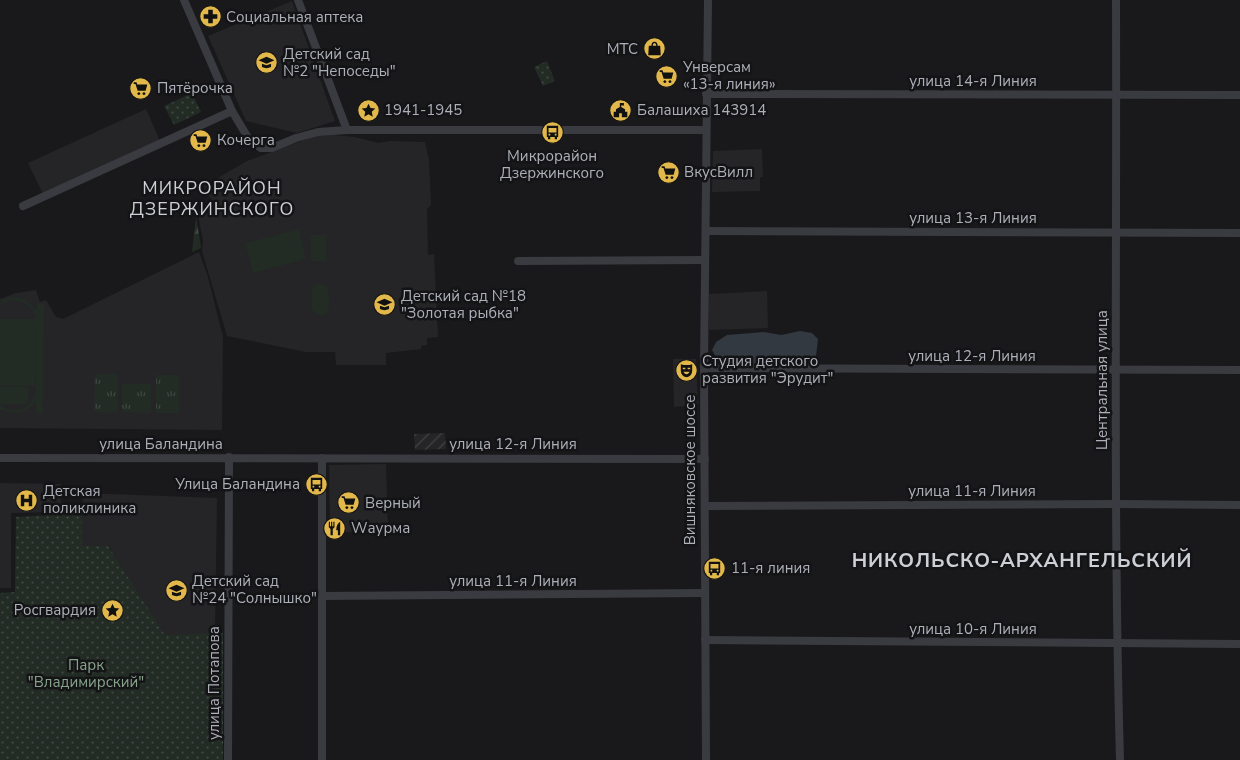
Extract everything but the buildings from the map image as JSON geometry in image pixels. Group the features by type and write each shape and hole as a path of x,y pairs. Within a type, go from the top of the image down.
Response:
{"street":[{"path":"184,0 232,111 247,136 253,143 262,148 272,148 296,138 318,132 347,130 706,130"},
{"path":"298,0 347,130"},
{"name":"Вишняковское шоссе","path":"706,760 704,368 708,0"},
{"name":"Центральная улица","path":"1116,0 1115,370 1117,644 1120,760"},
{"name":"улица 14-я Линия","path":"706,94 1240,95"},
{"path":"23,206 232,111"},
{"name":"улица 13-я Линия","path":"706,231 1240,233"},
{"path":"518,261 705,260"},
{"name":"улица 12-я Линия","path":"704,368 1240,370"},
{"name":"улица Потапова","path":"228,760 229,457"},
{"name":"улица Баландина","path":"0,458 322,458"},
{"path":"322,458 322,760"},
{"name":"улица 12-я Линия","path":"322,458 705,459"},
{"name":"улица 11-я Линия","path":"705,506 1240,504"},
{"name":"улица 11-я Линия","path":"322,596 705,594"},
{"name":"улица 10-я Линия","path":"705,640 1240,644"}],"shaded area":[{"name":"Детский сад №2 \"Непоседы\"","path":"292,1 335,121 297,133 246,121 208,36"},
{"path":"146,109 160,141 43,194 28,163"},
{"path":"315,136 355,137 378,143 390,141 425,142 429,160 431,205 427,209 428,255 434,254 438,337 427,338 427,345 421,346 421,349 386,353 386,365 336,365 335,352 306,352 227,336 202,251 203,241 197,210 212,201 204,186 247,161"},
{"path":"762,149 763,177 760,177 760,191 712,192 713,151"},
{"path":"199,252 208,277 223,337 222,430 0,428 0,299 16,293 36,290 40,302 46,300 56,317 63,319"},
{"path":"767,291 768,328 709,330 709,294"},
{"path":"800,331 812,333 818,339 816,356 809,359 768,361 750,365 719,362 712,350 716,342 727,335 764,332 781,335"},
{"path":"673,359 696,359 698,405 674,407"},
{"path":"445,433 446,449 415,450 414,434"},
{"path":"386,464 388,532 330,532 329,465"},
{"path":"0,483 61,484 61,512 11,513 11,588 0,588"},
{"name":"Детский сад №24 \"Солнышко\"","path":"83,493 217,498 215,634 165,636 108,546 81,546"}],"green space":[{"path":"547,61 555,81 543,86 534,67"},
{"path":"192,93 201,112 174,125 164,106"},
{"path":"196,216 201,248 192,252"},
{"path":"299,229 306,259 253,273 245,243"},
{"path":"310,235 326,235 327,261 311,261"},
{"path":"317,284 325,285 328,288 329,306 327,313 324,315 315,314 312,309 312,289"},
{"path":"13,297 25,299 36,310 37,304 44,304 43,413 36,413 36,401 29,408 20,412 15,413 0,409 0,405 11,410 22,409 30,403 36,392 36,316 29,307 21,302 11,301 0,305 2,300"},
{"path":"0,319 36,319 35,386 0,386"},
{"path":"95,374 118,374 117,413 94,412"},
{"path":"156,375 179,375 179,413 156,413"},
{"path":"122,384 151,384 151,413 122,412"},
{"path":"0,387 29,387 28,404 0,404"},
{"name":"Парк \"Владимирский\"","path":"82,513 82,546 108,546 165,635 223,633 223,760 0,760 0,593 15,592 16,517"}],"place":[{"name":"Социальная аптека","path":"210,17"},
{"name":"МТС","path":"654,49"},
{"name":"Детский сад №2 \"Непоседы\"","path":"267,63"},
{"name":"Унверсам «13-я линия»","path":"667,76"},
{"name":"Пятёрочка","path":"141,88"},
{"name":"1941-1945","path":"368,110"},
{"name":"Балашиха 143914","path":"621,110"},
{"name":"Микрорайон Дзержинского","path":"552,133"},
{"name":"Кочерга","path":"201,140"},
{"name":"ВкусВилл","path":"668,172"},
{"name":"Детский сад №18 \"Золотая рыбка\"","path":"385,305"},
{"name":"Студия детского развития \"Эрудит\"","path":"686,370"},
{"name":"Улица Баландина","path":"316,484"},
{"name":"Детская поликлиника","path":"27,500"},
{"name":"Верный","path":"349,503"},
{"name":"Wаурма","path":"335,528"},
{"name":"11-я линия","path":"715,568"},
{"name":"Детский сад №24 \"Солнышко\"","path":"176,590"},
{"name":"Росгвардия","path":"112,610"}],"district":[{"name":"МИКРОРАЙОН ДЗЕРЖИНСКОГО","path":"212,198"},
{"name":"НИКОЛЬСКО-АРХАНГЕЛЬСКИЙ","path":"1022,560"}]}
